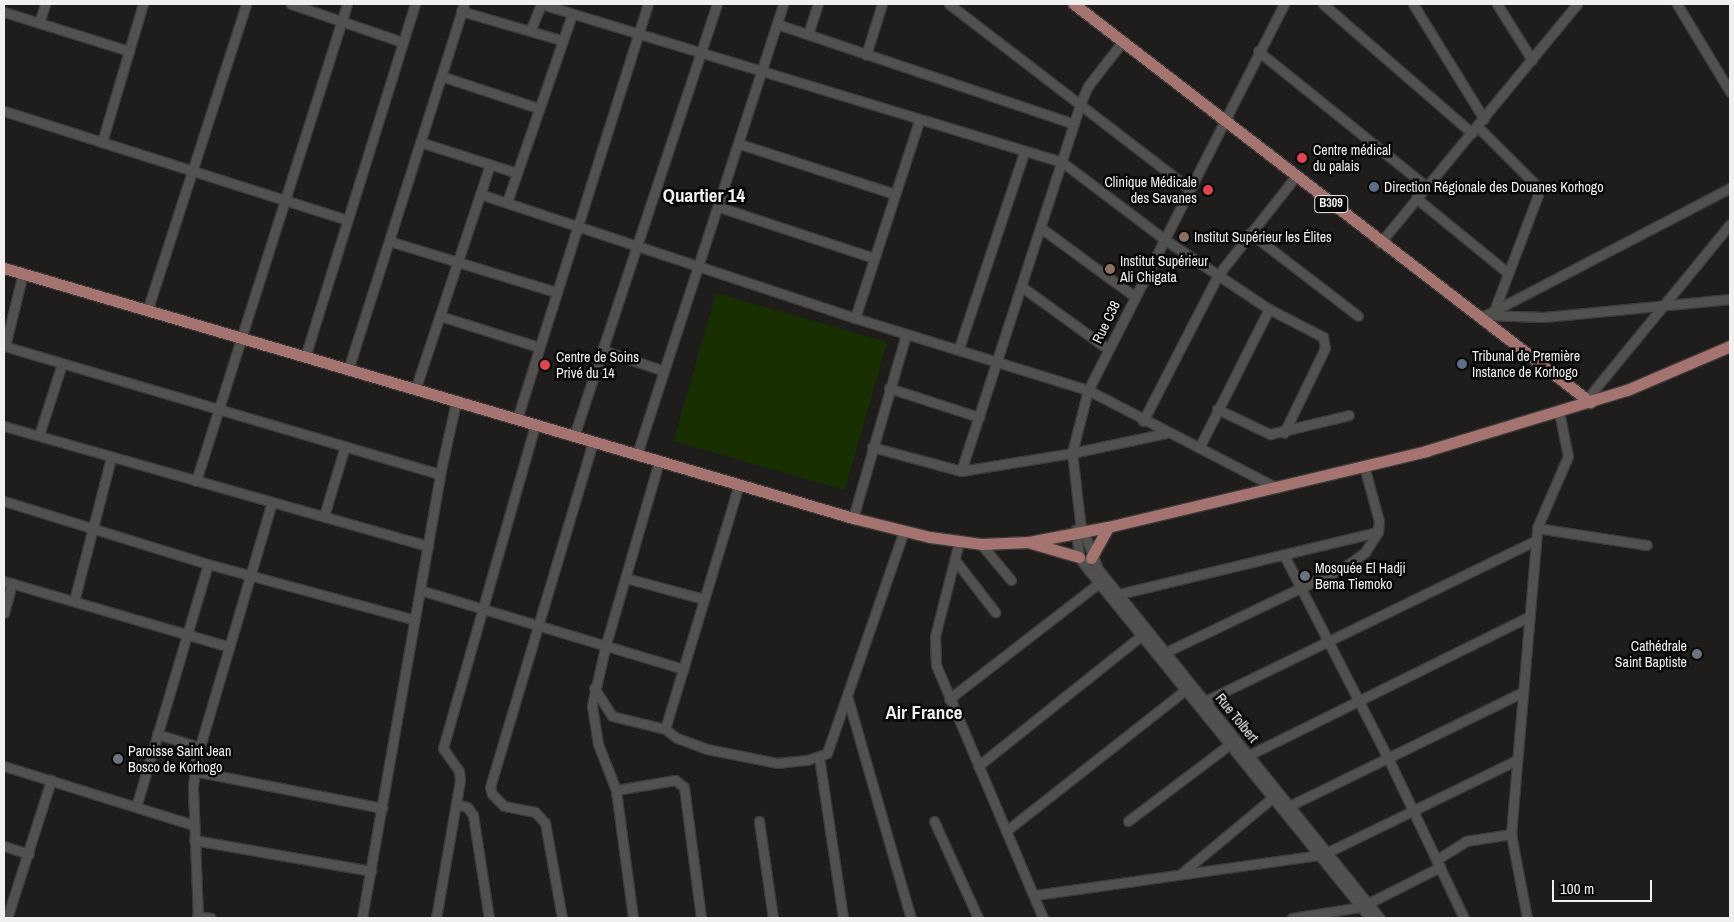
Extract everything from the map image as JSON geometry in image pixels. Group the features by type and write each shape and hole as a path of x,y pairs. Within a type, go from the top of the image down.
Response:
{"main road":[{"name":"B309","path":"1074,4 1380,243 1483,316 1588,401"},
{"path":"4,268 853,518 904,531 960,542 981,544 1029,542 1080,528 1108,527 1364,466 1559,412 1588,401 1627,390 1730,346"},
{"path":"1091,558 1108,527"},
{"path":"1029,542 1079,556"}],"street":[{"path":"39,23 45,4"},
{"path":"102,142 143,4"},
{"path":"148,311 246,4"},
{"path":"290,4 402,42"},
{"path":"196,481 347,4"},
{"path":"305,357 415,4"},
{"path":"531,30 541,4 763,74 1024,153 1062,162 1164,239 1269,309 1320,334 1325,342 1284,433"},
{"path":"516,419 648,4"},
{"path":"574,436 717,4"},
{"path":"637,454 763,74 783,4"},
{"path":"808,34 818,4"},
{"path":"866,55 882,4"},
{"path":"949,4 1190,189"},
{"name":"Rue C38","path":"1080,528 1072,453 1075,432 1088,390 1258,51 1284,4"},
{"path":"1323,4 1475,130 1538,191 1538,199 1495,308"},
{"path":"1413,4 1484,119"},
{"path":"1497,4 1532,60"},
{"path":"1380,243 1578,4"},
{"path":"1677,4 1730,92"},
{"path":"348,370 462,7 561,40"},
{"path":"4,12 129,51"},
{"path":"507,202 561,40 572,14"},
{"path":"777,24 1074,124"},
{"path":"961,471 1080,104 1088,86 1123,41"},
{"path":"1258,51 1427,187"},
{"path":"441,76 538,108"},
{"path":"4,111 347,220"},
{"path":"855,318 919,121"},
{"path":"420,142 517,173"},
{"path":"740,144 896,194"},
{"path":"958,348 1024,153"},
{"path":"416,390 490,165"},
{"path":"1143,421 1218,275 1296,176"},
{"path":"1483,316 1495,308 1730,188"},
{"path":"480,194 855,318 998,360 1088,390 1166,434 1199,448 1278,488"},
{"path":"1416,198 1508,273"},
{"path":"719,208 874,258"},
{"path":"1588,401 1730,224"},
{"path":"1041,228 1134,296"},
{"path":"1250,233 1358,316"},
{"path":"389,241 556,292"},
{"path":"23,273 4,346 217,411 440,474"},
{"path":"1022,287 1108,349"},
{"path":"1483,316 1544,317 1730,299"},
{"path":"1199,448 1269,309"},
{"path":"440,316 539,347"},
{"path":"853,518 906,334"},
{"path":"602,350 664,371"},
{"path":"39,435 62,364"},
{"path":"889,388 979,417"},
{"path":"362,918 440,474 456,402"},
{"path":"1217,409 1265,433 1284,433 1349,415"},
{"path":"1527,918 1511,834 1537,528 1568,456 1559,412"},
{"path":"436,918 456,804 459,771 443,748 535,424"},
{"path":"4,426 111,458 428,546"},
{"path":"872,447 961,471 1072,453 1166,434"},
{"path":"562,918 545,823 535,812 504,806 492,794 490,787 593,441"},
{"path":"324,516 345,446"},
{"path":"74,601 111,458"},
{"path":"633,918 616,790 598,744 592,705 594,688 606,644 660,461"},
{"path":"1166,652 1356,561 1378,532 1379,521 1364,466"},
{"path":"665,729 739,484"},
{"path":"4,501 208,564 414,620"},
{"path":"211,918 197,917 193,825 194,771 199,747 272,502"},
{"name":"Rue Tolbert","path":"1080,528 1079,556 1098,583 1272,798 1286,808"},
{"name":"Rue Tolbert","path":"1080,528 1091,558 1249,755 1286,808 1365,905 1380,918"},
{"path":"1537,528 1647,545"},
{"path":"594,688 612,716 665,729 693,745 738,757 777,763 819,757 827,753 848,699 904,531"},
{"path":"1119,594 1285,556 1378,532"},
{"path":"1204,701 1326,639 1536,540"},
{"path":"960,542 934,646 936,665 1006,831 1035,894 1043,918"},
{"path":"981,544 1011,580"},
{"path":"1285,556 1356,701 1388,756 1464,918"},
{"path":"955,560 995,612"},
{"path":"136,806 208,564"},
{"path":"626,578 704,599"},
{"path":"4,613 8,582 229,647"},
{"path":"949,699 1098,583"},
{"path":"420,590 540,623 683,669"},
{"path":"1249,755 1530,616"},
{"path":"978,766 1142,635"},
{"path":"1006,831 1185,690"},
{"path":"1286,808 1388,756 1523,692"},
{"path":"848,699 911,918"},
{"path":"157,734 199,747"},
{"path":"1128,821 1229,745"},
{"path":"819,757 844,918"},
{"path":"1035,894 1324,854 1517,760"},
{"path":"4,766 193,825"},
{"path":"194,771 382,808"},
{"path":"7,918 29,854 51,780"},
{"path":"616,790 675,780 684,788 701,918"},
{"path":"1181,874 1272,798"},
{"path":"456,804 467,807 473,814 489,918"},
{"path":"759,821 774,918"},
{"path":"934,821 978,918"},
{"path":"1292,918 1365,905 1438,863 1466,842 1511,834"},
{"path":"194,840 370,871"},
{"path":"4,846 29,854"},
{"name":"Rue Tolbert","path":"1365,905 1370,918"}],"green space":[{"path":"716,293 887,342 845,490 674,441"}],"place":[{"name":"Centre médical du palais","path":"1302,158"},
{"name":"Direction Régionale des Douanes Korhogo","path":"1374,187"},
{"name":"Clinique Médicale des Savanes","path":"1208,190"},
{"name":"Institut Supérieur les Élites","path":"1184,237"},
{"name":"Institut Supérieur Ali Chigata","path":"1110,269"},
{"name":"Tribunal de Première Instance de Korhogo","path":"1462,364"},
{"name":"Centre de Soins Privé du 14","path":"545,365"},
{"name":"Mosquée El Hadji Bema Tiemoko","path":"1305,576"},
{"name":"Cathédrale Saint Baptiste","path":"1697,654"},
{"name":"Paroisse Saint Jean Bosco de Korhogo","path":"118,759"}],"district":[{"name":"Quartier 14","path":"704,196"},
{"name":"Air France","path":"924,713"}]}
